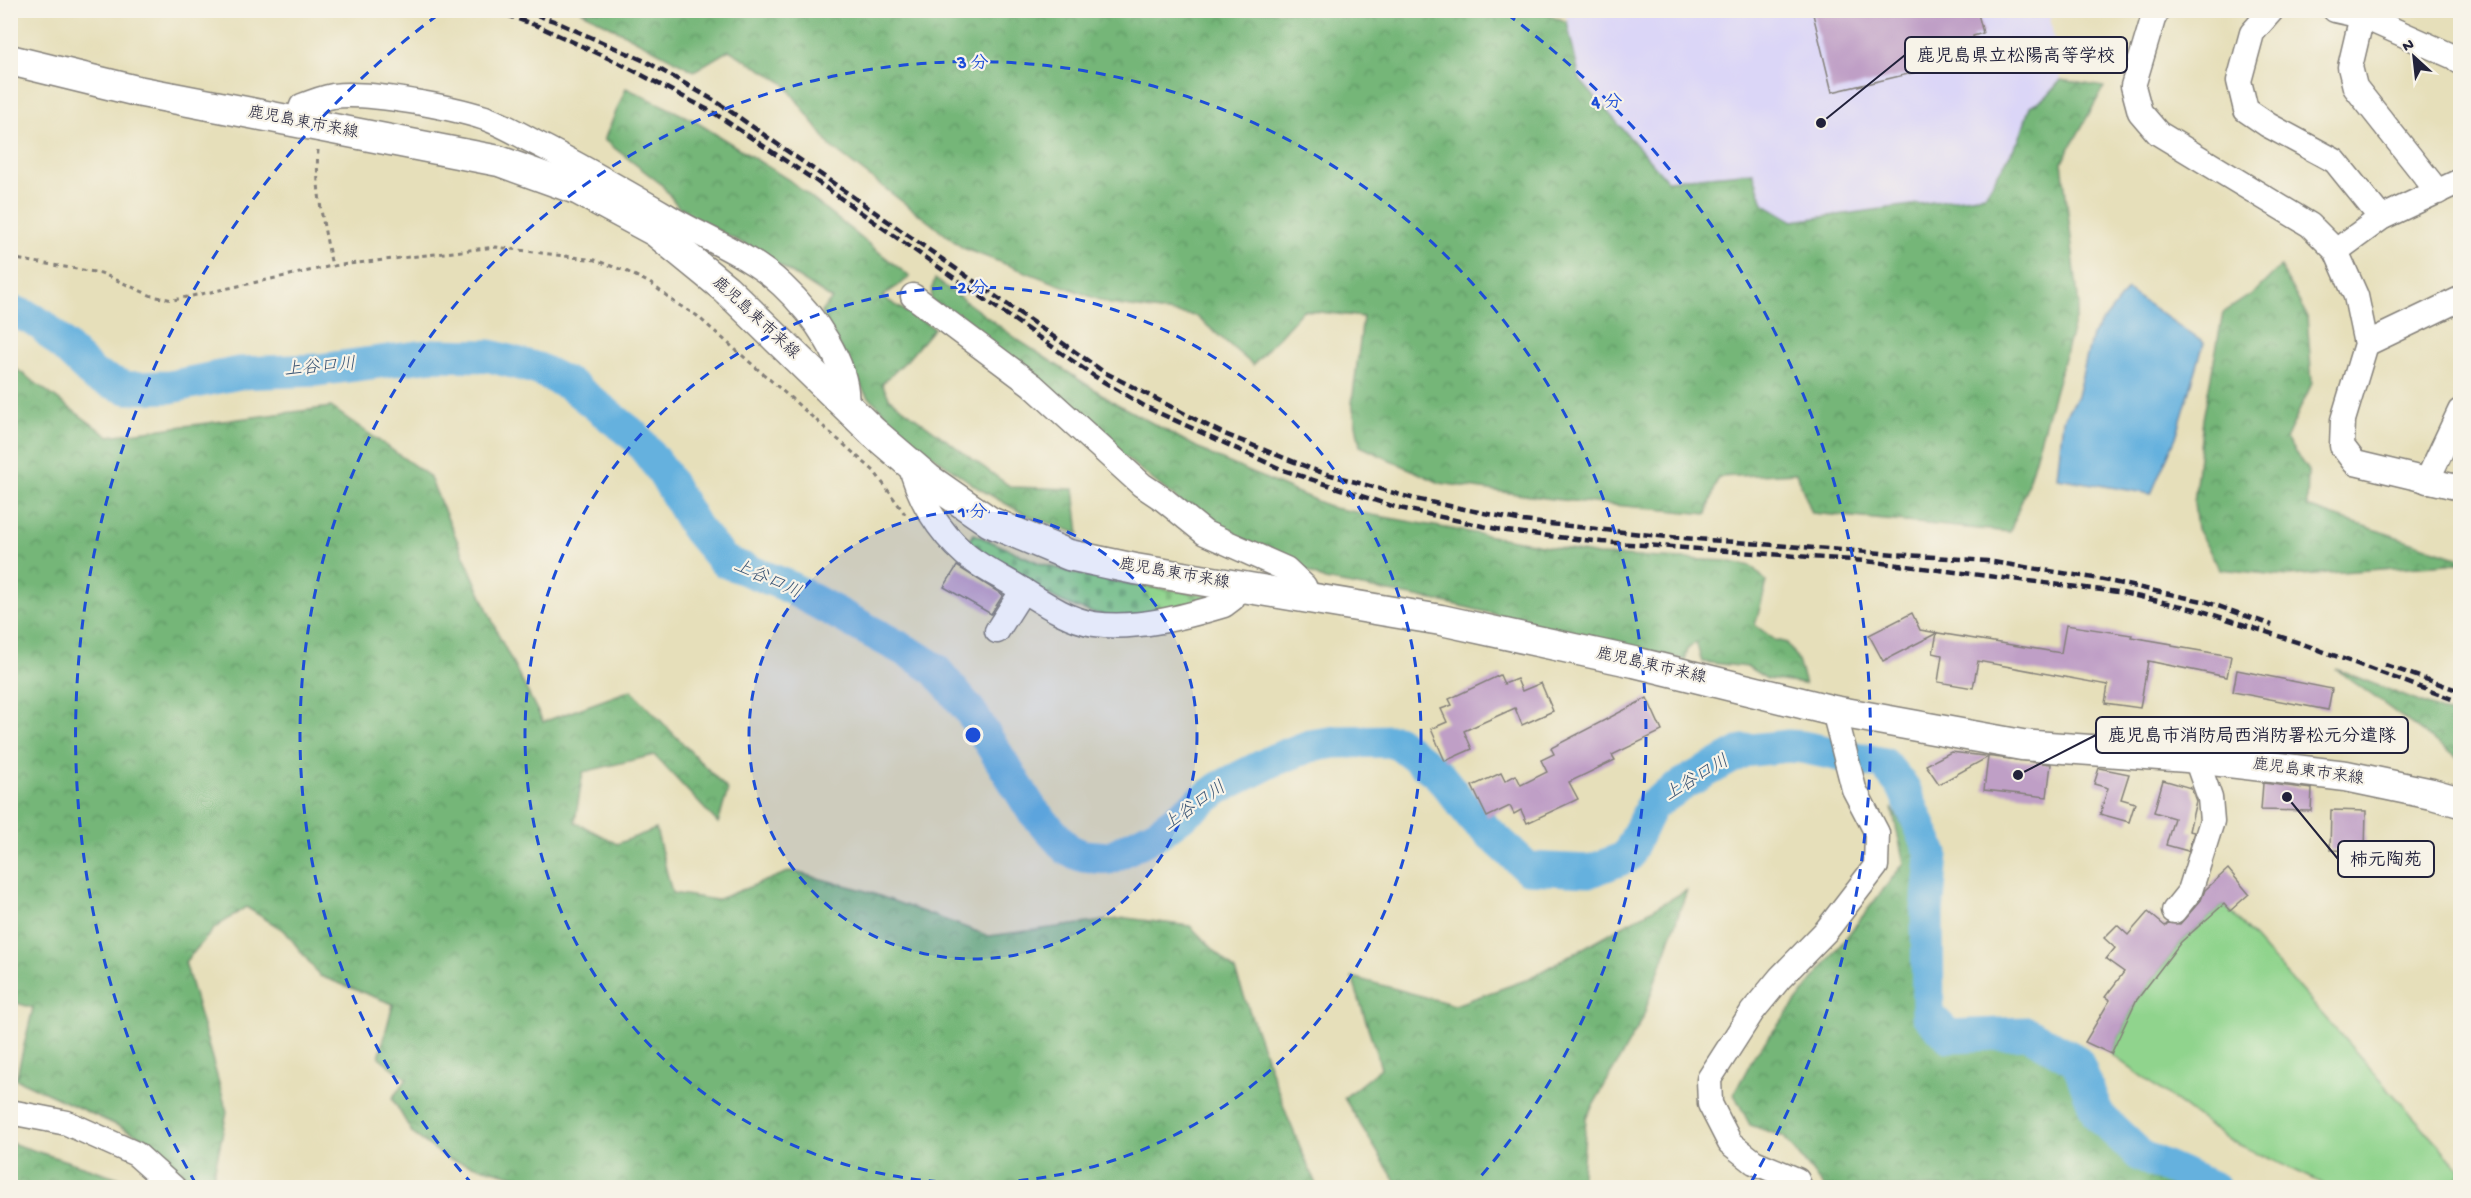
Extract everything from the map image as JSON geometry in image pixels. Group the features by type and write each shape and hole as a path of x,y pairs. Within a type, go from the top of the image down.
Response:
{"main road":[{"name":"鹿児島東市来線","path":"10,60 137,91 499,161 579,190 655,231 726,289 846,406 928,479 990,522 1069,555 1452,622 1634,662 1834,711 2022,745 2200,759 2346,776 2460,802"}],"street":[{"path":"2158,10 2153,19 2133,86 2140,112 2158,133 2310,225 2336,251 2356,296 2366,344 2343,420 2342,446 2355,464 2460,488"},
{"path":"2271,10 2252,33 2240,81 2246,110 2268,125 2335,161 2381,218"},
{"path":"2335,10 2362,16 2454,57 2460,62"},
{"path":"2362,16 2350,67 2355,87 2438,192"},
{"path":"309,125 302,106 334,96 370,97 418,103 487,119 540,145 751,260 783,286 805,311 832,350 844,375 848,392 846,406"},
{"path":"2336,251 2381,218 2460,181"},
{"path":"913,296 1032,385 1142,485 1205,533 1286,569 1304,586 1309,598"},
{"path":"2366,344 2460,298"},
{"path":"2427,481 2460,411"},
{"path":"910,464 914,482 924,503 949,537 968,556 1074,619 1093,624 1112,625 1162,620 1224,605 1232,599 1238,586"},
{"path":"997,631 1023,590"},
{"path":"1800,1188 1797,1180 1754,1162 1730,1143 1710,1104 1709,1079 1752,1012 1780,978 1826,931 1876,866 1877,832 1854,789 1834,711"},
{"path":"2174,911 2190,891 2212,821 2210,798 2200,770 2200,759"},
{"path":"10,1112 67,1123 135,1154 174,1188"}],"path":[{"path":"309,125 319,137 317,184 332,266"},
{"path":"10,258 101,273 152,296 173,300 332,266 496,247 595,260 650,283 718,333 874,471 906,516"}],"shaded area":[{"path":"1565,11 2056,11 2050,18 2061,80 2046,97 2030,106 2019,140 1986,195 1793,221 1763,203 1752,172 1667,180 1580,80"}],"green space":[{"path":"581,11 1541,11 1567,22 1580,80 1667,180 1753,172 1763,203 1793,221 1985,195 2019,140 2030,106 2046,97 2061,80 2104,87 2062,162 2079,306 2027,486 2010,532 1812,513 1796,473 1718,477 1707,514 1552,499 1440,483 1360,446 1352,403 1363,317 1303,310 1253,365 1196,316 1110,304 963,248 831,147 784,83 729,50 694,71"},
{"path":"626,88 693,120 789,180 910,277 882,297 934,328 908,359 882,384 890,399 1011,487 1074,489 1079,534 1024,514 978,488 914,442 865,393 821,312 832,299 754,249 683,213 661,184 604,140"},
{"path":"2280,267 2307,316 2312,383 2286,439 2308,471 2307,507 2460,558 2460,563 2288,576 2220,569 2197,529 2194,503 2203,419 2223,313 2256,291"},
{"path":"935,279 1021,342 1117,404 1213,456 1333,508 1598,555 1726,561 1751,566 1767,582 1755,625 1775,640 1787,643 1798,661 1805,684 1767,679 1748,667 1702,662 1696,642 1688,649 1685,660 1444,602 1325,580 1215,526 1184,505 931,300"},
{"path":"11,365 108,436 331,407 429,476 500,638 543,722 631,690 728,790 718,823 654,755 583,772 575,822 617,844 656,829 672,893 716,900 791,871 863,890 989,936 1126,918 1190,926 1235,971 1288,1118 1317,1187 564,1188 448,1159 413,1134 392,1098 407,1079 379,1057 393,1004 320,976 285,931 246,907 215,928 185,962 227,1112 211,1187 197,1187 149,1140 16,1079 33,1008 10,1001"},
{"path":"974,534 1039,563 1092,578 1219,597 1133,616 1105,615 1086,611 1050,596 968,542"},
{"path":"2336,669 2460,718 2460,759 2458,758"},
{"path":"1892,808 1920,854 1917,1020 1942,1044 2023,1041 2064,1065 2090,1122 2136,1168 2182,1187 1824,1187 1784,1137 1750,1125 1734,1094 1754,1056 1904,863"},
{"path":"1687,890 1642,1020 1586,1118 1581,1187 1399,1187 1344,1098 1381,1068 1352,977 1455,1005 1526,980"},
{"path":"2224,904 2460,1169 2460,1174 2452,1187 2331,1187 2229,1140 2111,1054 2136,1001 2181,942"},
{"path":"11,1143 128,1181 134,1187 11,1187"}],"water":[{"path":"2127,290 2204,343 2176,437 2151,494 2057,478 2063,419 2077,396 2092,335"}],"building":[{"path":"1812,10 1977,10 1983,33 1973,36 1976,58 1832,92"},
{"path":"957,566 1003,595 991,614 944,587"},
{"path":"1912,613 1920,630 2061,653 2066,625 2132,635 2131,637 2172,644 2172,646 2231,656 2227,677 2148,661 2140,708 2105,703 2108,685 1978,661 1973,688 1938,682 1942,655 1933,653 1937,633 1883,661 1869,635"},
{"path":"2237,670 2332,689 2328,710 2233,692"},
{"path":"1500,675 1504,684 1517,679 1522,691 1541,683 1553,711 1522,725 1515,708 1464,731 1472,749 1445,761 1431,729 1447,722 1441,709 1452,705 1449,699"},
{"path":"1647,698 1662,731 1612,755 1615,760 1569,782 1578,799 1527,823 1521,810 1514,814 1510,806 1487,817 1472,786 1501,773 1505,781 1516,775 1521,785 1547,772 1541,760 1554,754 1551,748"},
{"path":"1951,752 2051,764 2047,797 1984,790 1988,757 1939,784 1926,765"},
{"path":"2099,768 2129,774 2121,799 2135,803 2129,822 2100,814 2108,788 2094,784"},
{"path":"2163,780 2191,788 2196,801 2189,831 2194,832 2188,851 2166,845 2174,818 2154,812"},
{"path":"2263,783 2312,789 2311,811 2261,810"},
{"path":"2331,810 2366,811 2365,851 2330,850"},
{"path":"2228,869 2249,894 2230,911 2224,904 2181,942 2136,1001 2111,1054 2085,1042 2110,1000 2105,997 2124,972 2106,959 2115,948 2104,938 2117,925 2128,935 2148,912 2165,926 2168,923 2180,924 2201,900 2205,890"}],"waterway":[{"name":"上谷口川","path":"10,311 42,325 95,376 127,388 170,387 239,373 318,370 433,355 490,356 538,369 572,386 636,437 663,472 696,528 724,561 785,585 935,669 970,711 1032,810 1068,850 1083,856 1109,858 1158,833 1219,788 1274,760 1310,746 1336,742 1396,741 1438,774 1474,819 1528,868 1590,871 1627,857 1651,806 1685,783 1743,751 1788,746 1802,747 1884,764 1903,787 1932,854 1927,913 1928,1015 1949,1036 2028,1033 2077,1061 2098,1115 2141,1156 2214,1188"}],"railway":[{"path":"493,10 538,26 621,64 714,113 816,181 1094,376 1146,407 1283,470 1395,507 1506,531 1602,542 1866,561 2118,592 2199,610 2303,644 2460,702"},
{"path":"523,10 554,21 647,62 717,102 1104,372 1222,433 1317,471 1415,499 1523,521 1669,537 1987,561 2094,578 2207,602 2272,625"},
{"path":"2385,665 2460,691"}],"place":[{"name":"鹿児島県立松陽高等学校","path":"1821,123"},
{"name":"鹿児島市消防局西消防署松元分遣隊","path":"2018,775"},
{"name":"柿元陶苑","path":"2287,797"}]}
